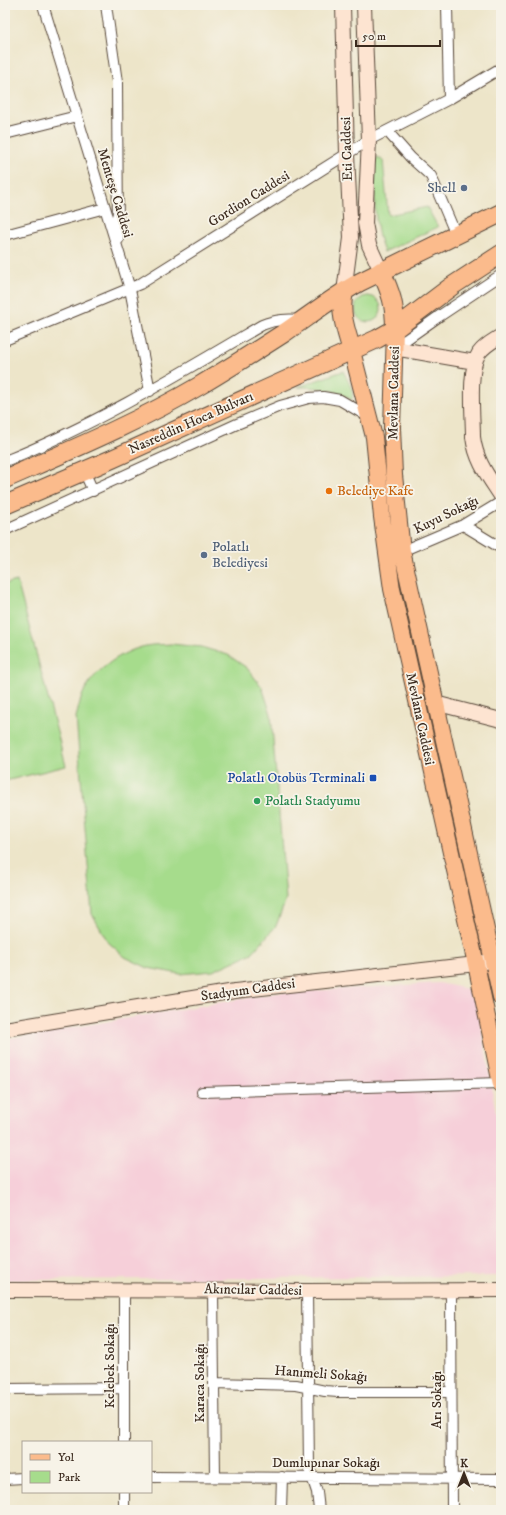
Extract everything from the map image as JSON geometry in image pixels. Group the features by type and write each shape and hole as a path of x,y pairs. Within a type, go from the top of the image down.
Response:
{"highway":[{"name":"Nasreddin Hoca Bulvarı","path":"5,478 69,451 197,387 262,347 360,282 501,213"},
{"name":"Nasreddin Hoca Bulvarı","path":"5,505 377,339 480,279 501,254"},
{"path":"381,272 393,302 395,312 395,329"},
{"path":"344,292 342,311 344,326 352,351"}],"main road":[{"name":"Mevlana Caddesi","path":"395,329 392,427 394,475 402,550 436,703 496,958 501,997"},
{"name":"Mevlana Caddesi","path":"352,351 369,417 376,452 382,517 392,589 476,964 501,1084"}],"street":[{"name":"Menteşe Caddesi","path":"43,5 130,289 150,391"},
{"path":"106,5 118,82 118,251"},
{"name":"Eti Caddesi","path":"344,5 347,154 351,238 344,292"},
{"name":"Eti Caddesi","path":"364,5 369,140 365,231 369,245 381,272"},
{"path":"447,5 449,99"},
{"name":"Gordion Caddesi","path":"5,340 140,284 369,140 449,99 501,68"},
{"path":"5,134 76,116"},
{"path":"387,130 411,158 431,176 456,235"},
{"path":"5,235 105,208"},
{"path":"394,348 438,317 480,279 501,275"},
{"path":"5,461 42,446 150,391 262,325 274,320 302,320"},
{"path":"501,336 486,346 479,354 474,362 472,370 472,436 474,447 477,456 501,496"},
{"path":"394,348 474,362"},
{"path":"5,530 237,424 280,406 309,398 323,397 340,400 369,417"},
{"path":"84,471 93,491"},
{"name":"Kuyu Sokağı","path":"402,550 463,526 501,502"},
{"path":"463,526 501,548"},
{"path":"436,703 501,720"},
{"name":"Stadyum Caddesi","path":"5,1029 235,991 476,964 496,958"},
{"path":"202,1092 501,1084"},
{"name":"Akıncılar Caddesi","path":"5,1290 501,1290"},
{"name":"Kelebek Sokağı","path":"124,1290 124,1441"},
{"name":"Karaca Sokağı","path":"214,1290 215,1477"},
{"path":"307,1291 309,1468 317,1492 319,1510"},
{"name":"Arı Sokağı","path":"451,1291 452,1510"},
{"name":"Hanımeli Sokağı","path":"214,1383 296,1385 338,1392 451,1392"},
{"path":"5,1389 124,1388"},
{"name":"Dumlupınar Sokağı","path":"152,1477 501,1478"},
{"path":"282,1477 282,1510"},
{"path":"5,1479 22,1478"},
{"path":"124,1493 124,1510"}],"shaded area":[{"path":"439,983 468,989 476,993 501,1143 501,1276 5,1280 5,1039 276,993"}],"green space":[{"path":"377,157 383,160 388,215 427,207 438,227 384,252 380,241 375,206 375,159"},
{"path":"368,296 377,300 381,309 377,318 368,322 359,318 355,309 359,300"},
{"path":"343,371 352,389 352,400 339,393 326,389 298,387"},
{"path":"17,581 66,766 5,781 5,584"},
{"name":"Polatlı Stadyumu","path":"171,644 201,647 228,655 247,668 262,687 271,714 286,899 276,926 252,953 213,971 180,974 148,968 125,957 108,942 92,914 76,717 85,689 98,672 107,665 126,653 136,649 149,645"}],"place":[{"name":"Shell","path":"464,188"},
{"name":"Belediye Kafe","path":"329,491"},
{"name":"Polatlı Belediyesi","path":"204,555"},
{"name":"Polatlı Otobüs Terminali","path":"373,778"},
{"name":"Polatlı Stadyumu","path":"257,801"}]}
